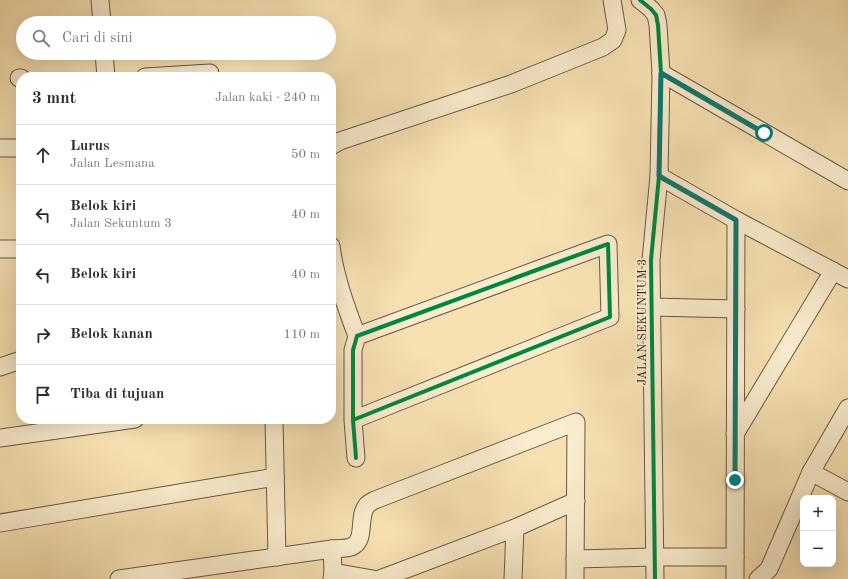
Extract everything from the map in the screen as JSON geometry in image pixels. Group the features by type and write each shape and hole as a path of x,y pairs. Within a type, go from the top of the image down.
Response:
{"street":[{"path":"100,0 101,16"},
{"path":"336,143 511,84 603,47 613,40 617,30 612,0"},
{"name":"JALAN SEKUNTUM 3","path":"640,0 656,15 661,73 659,176 651,260 655,579"},
{"path":"105,60 106,72"},
{"path":"661,73 848,181"},
{"path":"0,148 16,148"},
{"path":"659,176 736,220 841,275 735,434"},
{"path":"735,579 736,220"},
{"path":"354,420 610,317 608,244 358,336"},
{"path":"0,249 16,249"},
{"path":"336,272 346,307 358,336 353,350 356,458"},
{"path":"652,307 736,309"},
{"path":"0,367 16,362"},
{"path":"758,579 769,569 811,472 848,408"},
{"path":"119,579 350,547 356,544 360,539 362,514 367,505 375,500 576,422 575,579"},
{"path":"0,438 99,424"},
{"path":"274,424 277,557"},
{"path":"811,472 848,492"},
{"path":"0,523 276,477"},
{"path":"380,579 515,528 576,501"},
{"path":"513,579 515,528"},
{"path":"332,549 333,576 373,579"},
{"path":"575,559 735,557"}],"cycle path":[{"path":"640,0 656,15 661,73 659,176 651,260 655,579"},
{"path":"353,420 610,317 608,244 357,336 353,350 353,420 356,458"}],"route":[{"path":"735,480 736,220 659,176 661,73 764,133"}]}
